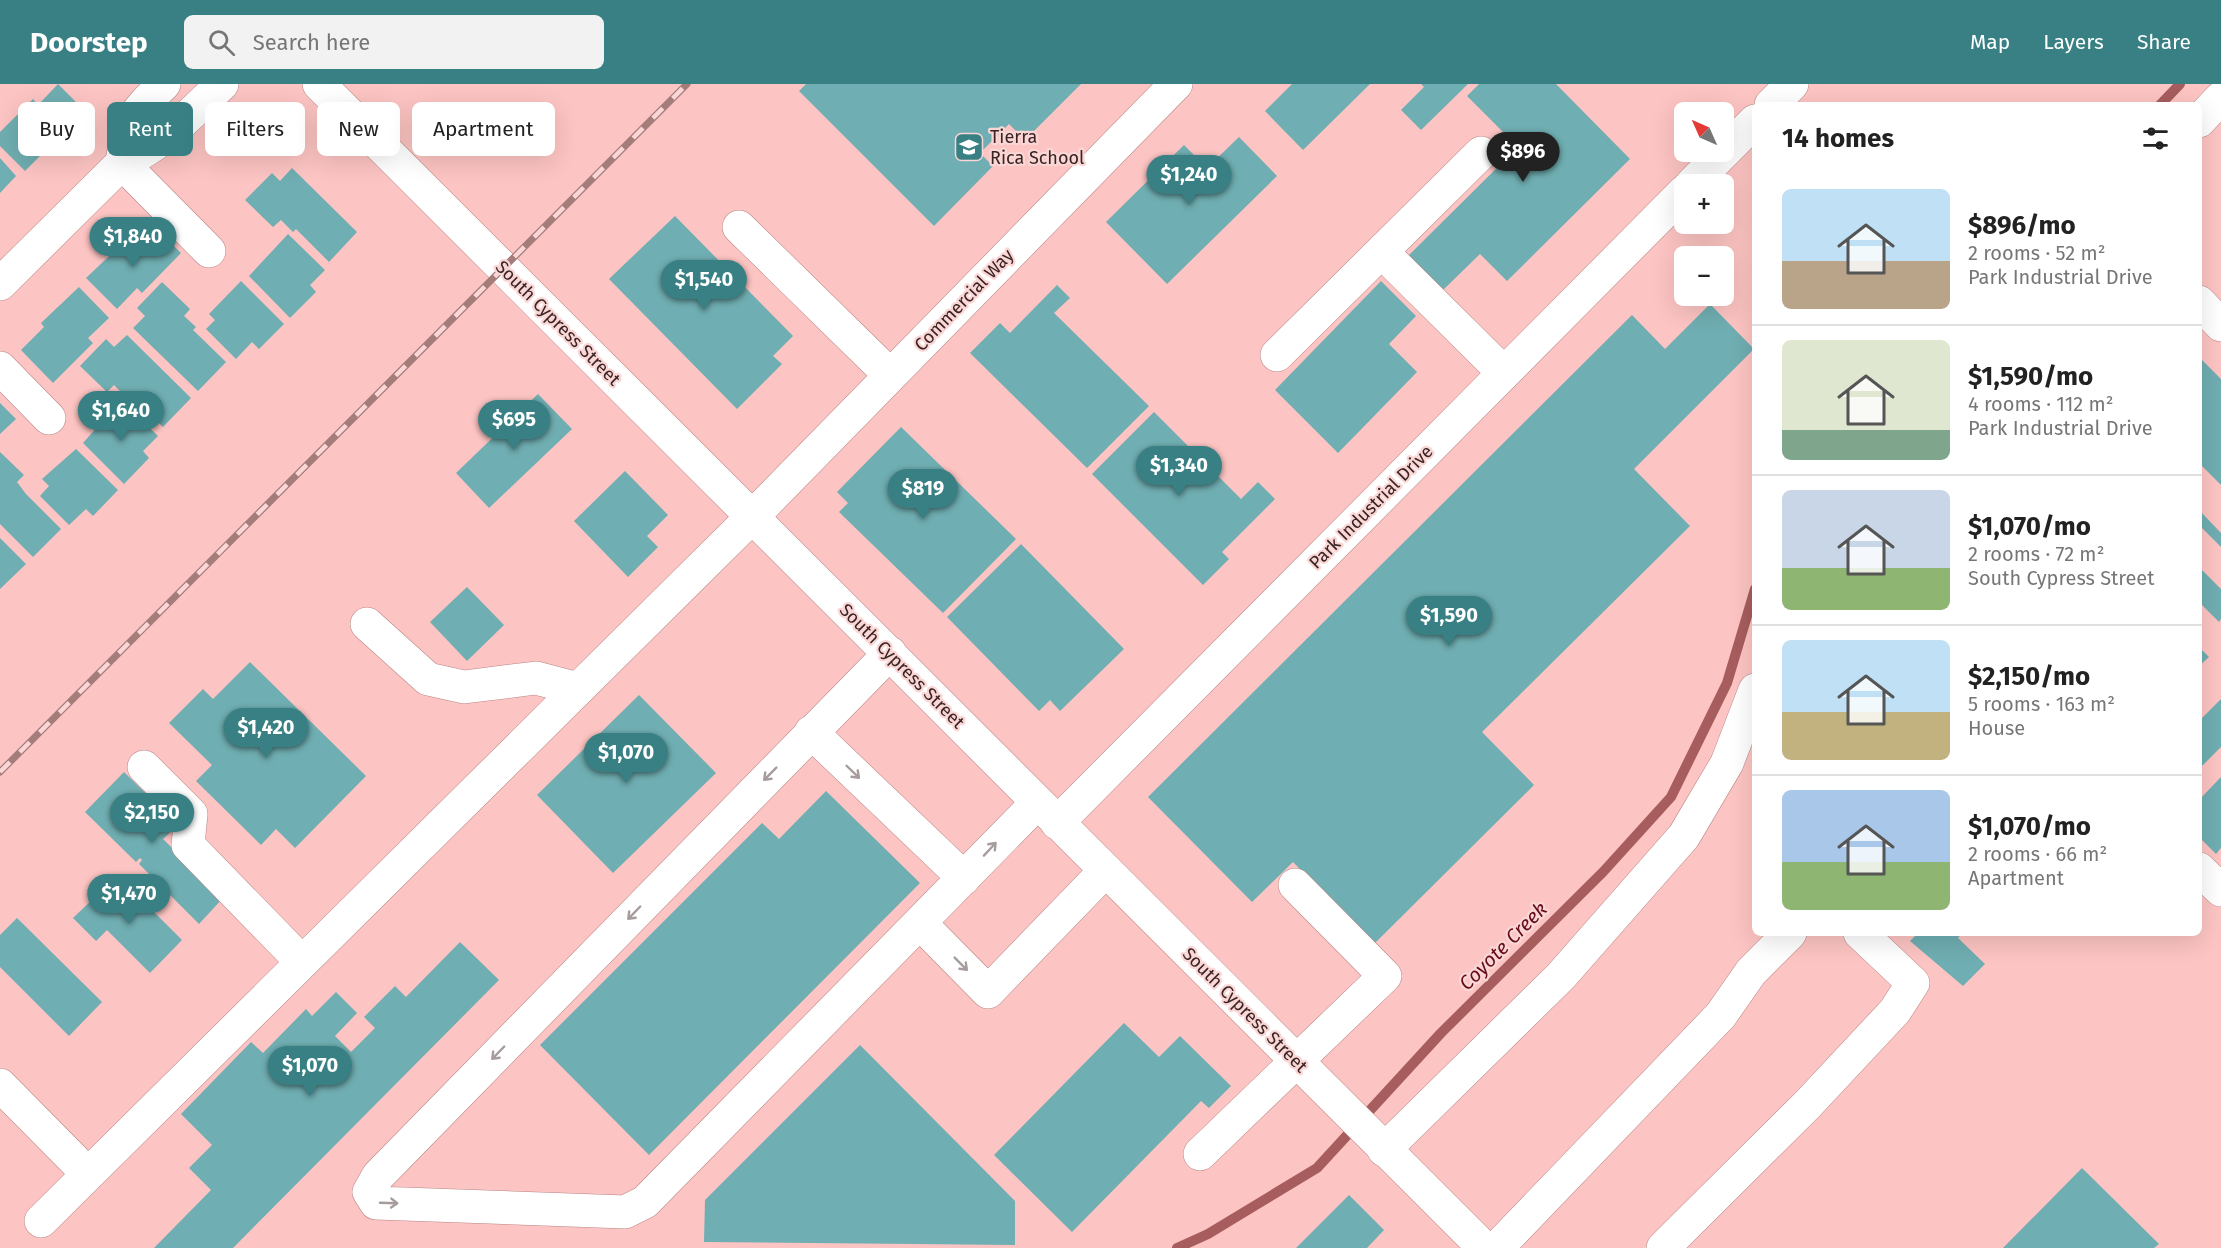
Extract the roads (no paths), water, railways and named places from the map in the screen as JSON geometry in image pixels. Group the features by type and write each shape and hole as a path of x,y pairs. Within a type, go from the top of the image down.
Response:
{"street":[{"path":"122,163 127,130 135,113 164,84"},
{"path":"0,284 122,163 163,140 222,84"},
{"name":"South Cypress Street","path":"319,84 1484,1248"},
{"name":"Commercial Way","path":"41,1221 753,516 1176,84"},
{"path":"1774,102 1792,84"},
{"path":"2202,118 2221,98"},
{"path":"1702,174 1752,124"},
{"path":"1277,355 1481,153"},
{"path":"122,163 210,250"},
{"name":"Park Industrial Drive","path":"811,732 378,1176 369,1192 376,1203 626,1212 645,1202 964,878 1047,813 1504,373 1674,202"},
{"path":"739,227 890,375"},
{"path":"1383,252 1504,373"},
{"path":"2202,306 2221,325"},
{"path":"0,368 50,417"},
{"path":"367,624 428,679 464,687 536,678 578,689"},
{"path":"890,653 811,732 964,878"},
{"path":"1376,1142 1561,976 1684,836 1727,763 1752,698"},
{"path":"144,767 191,814 188,845 302,962"},
{"path":"920,923 988,992 1106,871"},
{"path":"2202,872 2221,890"},
{"path":"1200,1154 1385,976 1295,885"},
{"path":"1497,1248 1721,1015 1751,972 1787,936"},
{"path":"1663,1248 1816,1095 1896,1011 1913,984 1863,936"},
{"path":"0,1085 88,1174"}],"waterway":[{"name":"Coyote Creek","path":"2163,102 2180,84"},
{"name":"Coyote Creek","path":"1177,1248 1208,1234 1317,1168 1441,1033 1603,872 1671,797 1727,683 1752,599"}],"railway":[{"path":"0,772 687,84"}],"place":[{"name":"Tierra Rica School","path":"969,147"}]}
